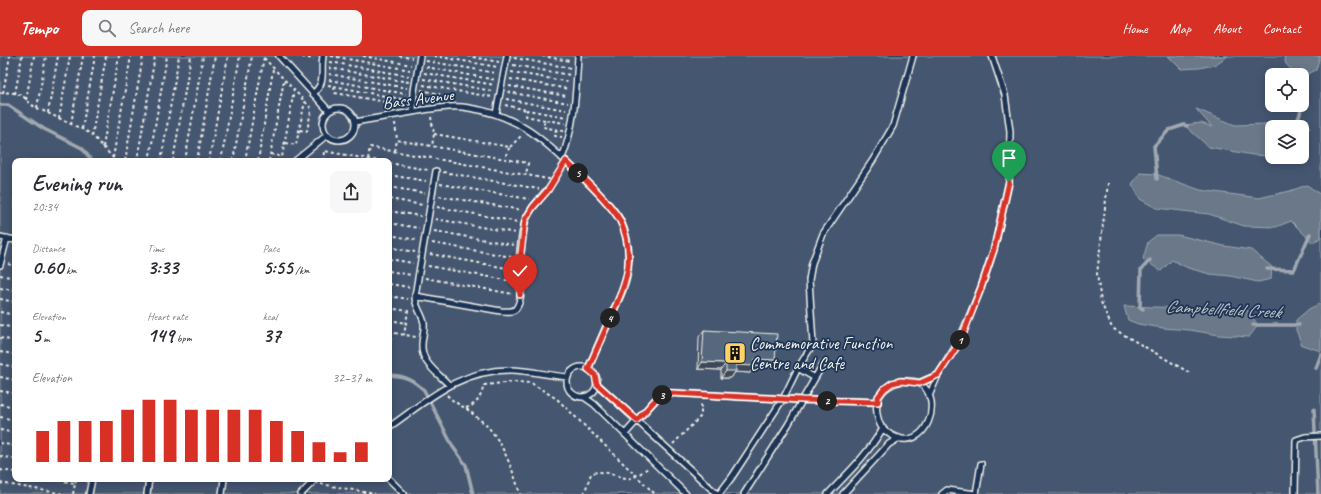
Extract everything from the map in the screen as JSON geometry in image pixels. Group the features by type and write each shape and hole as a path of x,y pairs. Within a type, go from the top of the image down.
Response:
{"lane":[{"path":"279,56 329,111"},
{"path":"564,160 571,132 574,111 578,56"},
{"path":"597,384 593,393 584,397 579,397 571,392 567,382 574,370 583,368 588,369 595,375 597,384 718,494 732,477 782,398 813,344 810,280 812,263 823,234 873,160 893,126 914,56"},
{"path":"929,396 938,375 960,342 981,288 994,249 1009,182 1010,131 1005,95 992,56"},
{"path":"413,112 420,58"},
{"path":"313,94 322,79 322,61"},
{"path":"496,114 504,70"},
{"name":"Bass Avenue","path":"355,122 445,107 467,107 496,114 528,129 542,140 593,188 619,218 624,228 629,254 627,274 621,295 588,369"},
{"path":"339,108 345,109 353,116 355,122 353,132 346,139 336,140 327,135 322,126 323,120 329,111 339,108"},
{"path":"299,158 327,135"},
{"path":"436,171 415,298 424,324 423,353 425,359 449,385"},
{"path":"415,298 500,311 511,312 517,308 520,295 520,258 525,223 530,212 544,192"},
{"path":"0,237 12,239"},
{"path":"0,265 7,238"},
{"path":"744,494 788,425 823,364"},
{"path":"798,368 815,378"},
{"path":"392,425 442,388 458,380 487,372 510,370 527,371 568,378"},
{"path":"920,383 927,391 929,396 931,407 930,418 922,433 914,437 904,439 894,437 886,432 880,425 877,416 878,397 884,389 892,383 901,381 920,383 938,375"},
{"path":"625,434 661,395 671,393 802,400 878,402"},
{"path":"584,397 594,404 686,494"},
{"path":"828,494 874,444 883,428"},
{"path":"1295,494 1296,440 1321,436"},
{"path":"843,494 889,444 899,438"},
{"path":"942,494 947,490 976,494 981,464"},
{"path":"392,481 404,494"},
{"path":"90,494 92,482"},
{"path":"147,494 149,482"},
{"path":"222,494 224,482"},
{"path":"302,494 313,482"}],"path":[{"path":"3,93 10,56"},
{"path":"15,94 22,56"},
{"path":"26,100 34,56"},
{"path":"37,108 46,56"},
{"path":"48,113 58,56"},
{"path":"59,119 70,56"},
{"path":"71,124 83,56"},
{"path":"82,129 94,56"},
{"path":"92,136 106,56"},
{"path":"103,148 119,56"},
{"path":"113,158 131,56"},
{"path":"126,158 143,56"},
{"path":"138,158 155,56"},
{"path":"150,158 167,56"},
{"path":"162,158 179,56"},
{"path":"174,158 191,56"},
{"path":"186,158 204,56"},
{"path":"198,158 215,56"},
{"path":"210,158 228,56"},
{"path":"222,158 240,56"},
{"path":"234,158 252,56"},
{"path":"263,56 310,107 307,131 299,130"},
{"path":"246,158 263,56"},
{"path":"296,56 499,96 574,104"},
{"path":"363,56 418,66 504,70 577,76"},
{"path":"399,56 504,70 576,91"},
{"path":"434,56 576,83"},
{"path":"467,56 575,97"},
{"path":"542,56 578,62"},
{"path":"322,61 574,111"},
{"path":"259,158 274,69"},
{"path":"504,70 577,69"},
{"path":"322,79 334,87 414,95 440,94"},
{"path":"322,79 437,99"},
{"path":"322,79 414,95"},
{"path":"270,158 284,80"},
{"path":"334,87 335,93 397,104"},
{"path":"271,154 282,157 294,90"},
{"path":"0,93 15,94 24,98 37,108 82,129 92,136 113,158"},
{"path":"499,96 527,110 572,118"},
{"path":"285,143 296,145 305,101"},
{"path":"430,109 434,134 432,146"},
{"path":"527,110 526,116 572,125"},
{"path":"394,115 397,140 395,152"},
{"path":"545,120 544,127 571,132"},
{"path":"505,159 506,152 528,129"},
{"path":"434,134 510,147"},
{"path":"397,140 528,163 526,175"},
{"path":"368,158 370,147 554,180"},
{"path":"323,158 324,151 362,158"},
{"path":"392,164 543,190 544,192 548,190 564,160"},
{"path":"392,176 538,201"},
{"path":"1108,183 1097,274 1101,302 1112,328 1190,373"},
{"path":"392,187 530,212"},
{"path":"392,200 525,223"},
{"path":"392,212 523,234"},
{"path":"392,224 521,247"},
{"path":"392,236 520,258"},
{"path":"392,248 520,270"},
{"path":"392,260 520,283"},
{"path":"392,273 520,295"},
{"path":"0,276 12,278"},
{"path":"0,288 12,290"},
{"path":"392,296 415,298"},
{"path":"0,300 12,302"},
{"path":"392,308 408,311 404,335"},
{"path":"0,312 12,314"},
{"path":"392,321 406,323"},
{"path":"0,325 12,327"},
{"path":"392,332 423,338"},
{"path":"0,338 12,340"},
{"path":"0,352 12,354"},
{"path":"0,364 12,366"},
{"path":"466,408 476,403 479,398 487,372"},
{"path":"0,378 12,380"},
{"path":"484,385 523,382 533,385 563,404 575,418 655,494"},
{"path":"442,388 456,403 466,408 488,427 496,438 512,472 520,494"},
{"path":"0,391 12,393"},
{"path":"668,449 701,416 702,395"},
{"path":"0,404 12,406"},
{"path":"0,417 12,419"},
{"path":"0,430 12,432"},
{"path":"0,443 12,445"},
{"path":"0,456 12,458"},
{"path":"584,494 591,474 593,473 608,472 628,478 636,476 654,463"},
{"path":"0,470 12,472"},
{"path":"70,482 75,483 73,494"},
{"path":"319,482 375,494"},
{"path":"0,483 64,494"}],"shaded area":[{"path":"0,56 1321,56 1321,494 0,494"}],"water":[{"path":"1168,56 1228,56 1214,65 1181,69"},
{"path":"1284,56 1320,56 1316,70 1309,74 1309,68 1290,68 1286,64"},
{"path":"1196,109 1235,125 1265,124 1265,156 1253,155 1209,147 1184,125 1201,123 1212,127"},
{"path":"1140,173 1156,174 1200,190 1259,198 1290,191 1307,185 1321,195 1321,237 1313,243 1291,221 1276,227 1244,226 1209,214 1156,208 1140,199 1132,184"},
{"path":"1157,235 1178,235 1224,246 1251,250 1272,267 1271,279 1258,282 1230,276 1210,274 1188,268 1172,260 1161,271 1143,259 1148,242"},
{"path":"1321,303 1321,351 1302,345 1296,330 1296,320 1309,309"},
{"path":"1124,306 1214,309 1230,308 1247,310 1258,325 1249,337 1163,328 1138,324 1128,320"}],"building":[{"name":"Commemorative Function Centre and Cafe","path":"704,330 777,334 775,360 755,359 754,366 736,365 736,371 726,371 726,363 702,362"}],"waterway":[{"path":"0,105 8,105 44,129 82,148 90,158"},
{"name":"Campbellfield Creek","path":"1297,120 1301,112"},
{"name":"Campbellfield Creek","path":"1157,179 1154,146 1169,130 1184,125 1187,126"},
{"name":"Campbellfield Creek","path":"1267,269 1294,270 1310,234"},
{"name":"Campbellfield Creek","path":"1143,309 1140,307 1141,270 1150,260"},
{"name":"Campbellfield Creek","path":"1253,325 1299,325"},
{"name":"Campbellfield Creek","path":"1316,368 1321,355"},
{"path":"392,375 408,379 416,383 424,390 453,447 466,465 473,494"},
{"name":"Campbellfield Creek","path":"1314,409 1318,494"}],"place":[{"name":"Commemorative Function Centre and Cafe","path":"735,353"}],"route":[{"path":"520,295 521,290 519,272 525,220 544,192 548,190 566,161 608,204 619,218 624,228 629,254 626,279 621,295 588,369 595,375 597,384 637,420 657,398 661,395 671,393 802,400 878,402 878,397 884,389 892,383 911,381 920,383 938,375 960,342 994,249 1009,182"}]}
